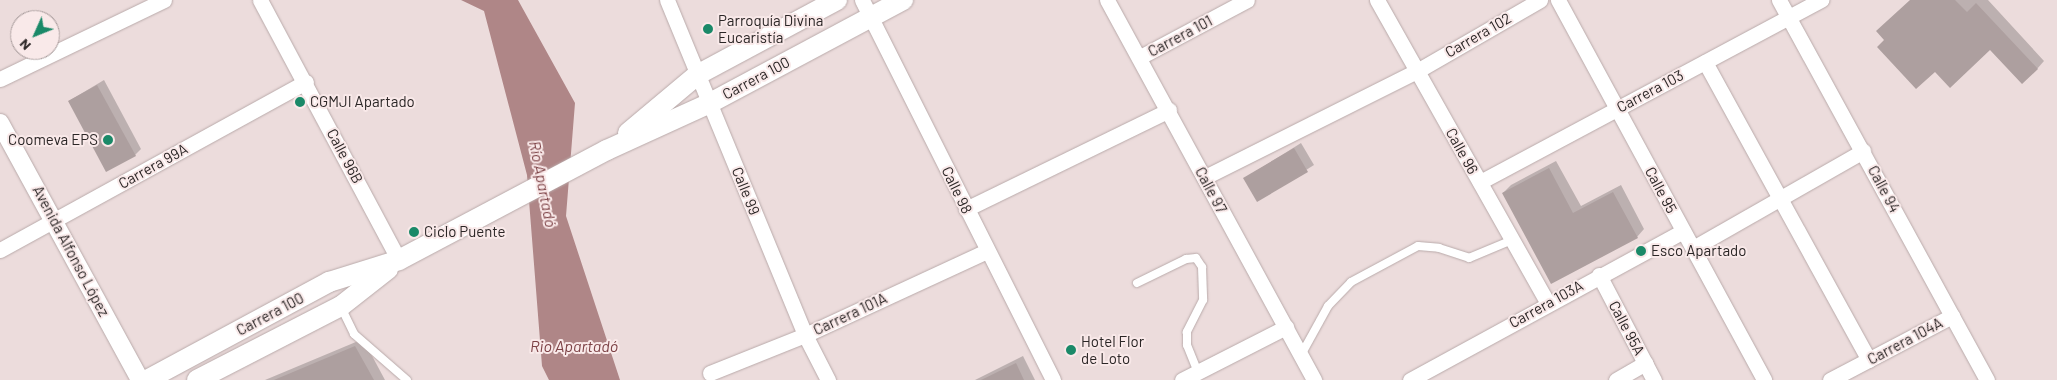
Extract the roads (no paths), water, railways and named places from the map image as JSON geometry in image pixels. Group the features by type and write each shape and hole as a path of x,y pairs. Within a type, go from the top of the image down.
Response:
{"main road":[{"name":"Carrera 100","path":"607,150 697,75 837,0"},
{"name":"Carrera 100","path":"147,380 329,282 399,260 607,150 710,103 867,8 903,0"},
{"name":"Carrera 100","path":"197,380 341,306 399,260"}],"street":[{"path":"0,79 164,0"},
{"name":"Calle 96B","path":"260,0 306,82 399,260"},
{"name":"Calle 99","path":"667,0 805,335 828,380"},
{"name":"Calle 97","path":"1107,0 1169,110 1314,380"},
{"name":"Carrera 101","path":"1140,57 1247,0"},
{"name":"Calle 96","path":"1377,0 1547,302"},
{"name":"Carrera 102","path":"1205,177 1417,71 1540,0"},
{"name":"Calle 95","path":"1558,0 1764,380"},
{"name":"Calle 94","path":"1779,0 1863,151 1986,380"},
{"name":"Carrera 103","path":"1480,182 1822,0"},
{"name":"Calle 98","path":"867,8 1053,380"},
{"path":"1705,62 1778,199 1870,360"},
{"name":"Carrera 99A","path":"0,250 306,82"},
{"path":"966,209 1169,110"},
{"name":"Avenida Alfonso López","path":"0,123 56,220 140,380"},
{"path":"1693,248 1863,151"},
{"name":"Carrera 103A","path":"1410,380 1428,376 1547,302 1683,231"},
{"name":"Carrera 101A","path":"710,373 805,335 987,251"},
{"name":"Calle 95A","path":"1599,275 1654,380"},
{"name":"Carrera 104A","path":"1830,380 1952,316"},
{"path":"1182,380 1200,376 1286,327"},
{"path":"1616,380 1646,363"}],"lane":[{"path":"1301,355 1328,306 1351,282 1418,246 1439,248 1469,258 1512,240"},
{"path":"1137,283 1186,258 1196,258 1202,266 1202,300 1187,332 1187,345 1200,376"},
{"path":"341,306 354,334 407,380"}],"water":[{"name":"Rio Apartadó","path":"461,0 518,0 575,103 566,216 620,380 549,380 542,366 527,175 484,11"}],"place":[{"name":"Parroquía Divina Eucaristía","path":"708,29"},
{"name":"CGMJI Apartado","path":"300,102"},
{"name":"Coomeva EPS","path":"108,140"},
{"name":"Ciclo Puente","path":"414,232"},
{"name":"Esco Apartado","path":"1641,251"},
{"name":"Hotel Flor de Loto","path":"1071,350"}],"water label":[{"name":"Río Apartadó","path":"543,184"}]}
